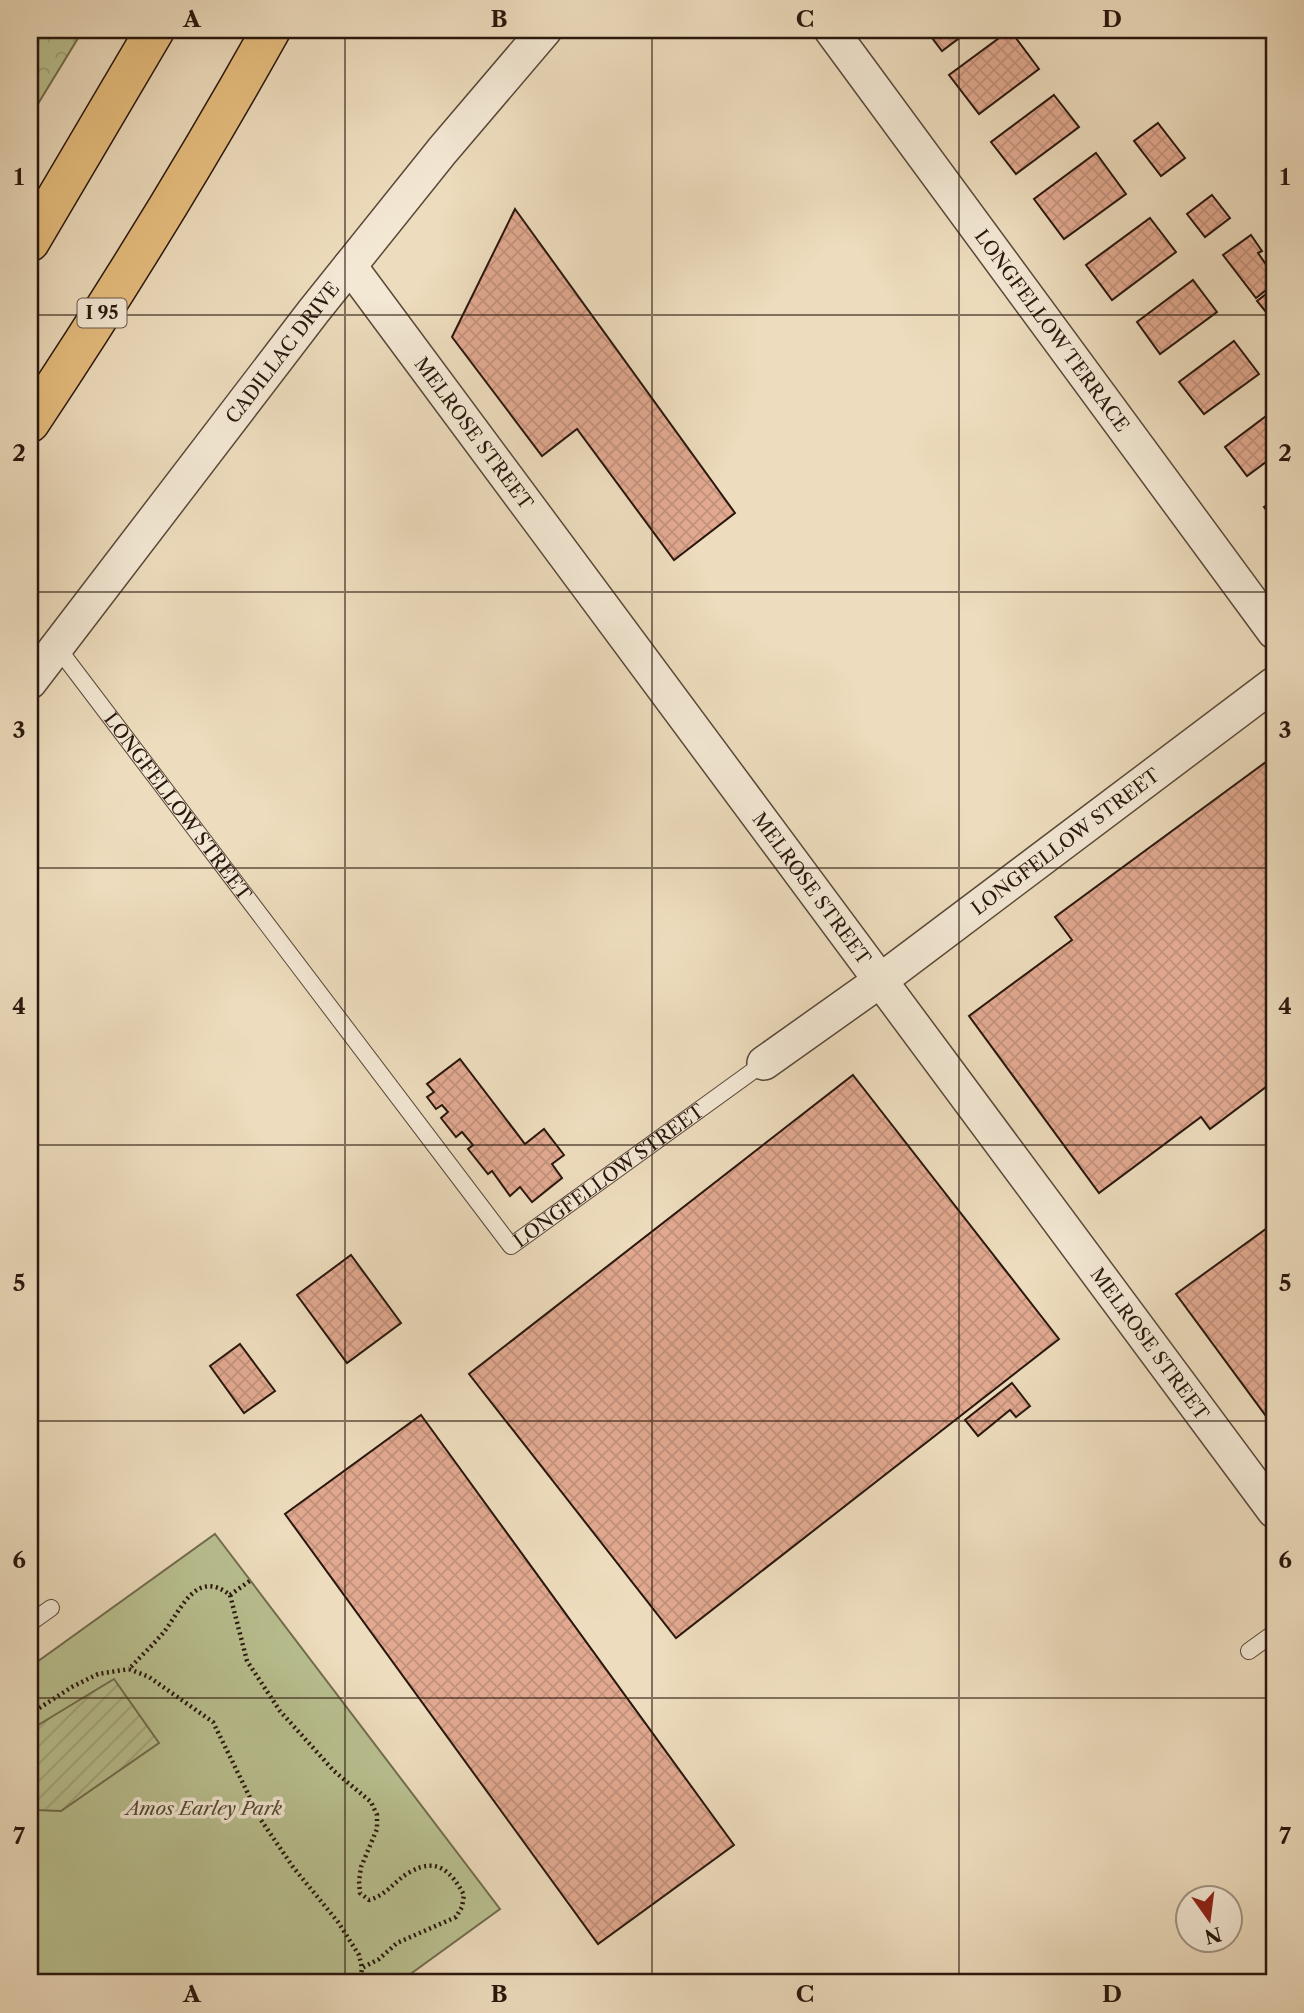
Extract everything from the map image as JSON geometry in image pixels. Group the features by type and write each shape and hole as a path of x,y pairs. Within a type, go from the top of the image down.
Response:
{"highway":[{"path":"30,242 155,30"},
{"name":"I 95","path":"30,423 171,202 271,30"},
{"path":"171,202 296,30"}],"street":[{"name":"CADILLAC DRIVE","path":"30,682 350,265 545,30"},
{"name":"LONGFELLOW TERRACE","path":"831,30 1274,632"},
{"name":"MELROSE STREET","path":"350,265 1274,1511"},
{"name":"LONGFELLOW STREET","path":"764,1063 881,980 1274,684"}],"lane":[{"name":"LONGFELLOW STREET","path":"57,647 511,1246 764,1063"},
{"path":"30,1623 51,1608"},
{"path":"1249,1651 1274,1633"}],"path":[{"path":"230,1595 251,1580"},
{"path":"129,1669 164,1632 192,1592 208,1586 221,1588 230,1595 247,1661 280,1711 334,1771 370,1802 377,1815 377,1829 361,1867 360,1893 369,1900 381,1897 410,1872 435,1867 447,1870 464,1895 462,1907 456,1917 397,1943 379,1959 362,1968"},
{"path":"30,1714 98,1674 129,1669 149,1677 213,1722 261,1820 293,1867 338,1922 359,1955 362,1968 360,1983"}],"green space":[{"path":"32,30 83,30 30,117 30,34"},
{"name":"Amos Earley Park","path":"215,1534 500,1909 398,1983 30,1983 30,1667"},
{"path":"114,1679 159,1743 61,1811 35,1810 30,1802 30,1730"}],"building":[{"path":"926,30 970,30 942,51"},
{"path":"1010,30 1039,69 979,114 949,75"},
{"path":"1054,95 1079,127 1016,174 991,142"},
{"path":"1158,123 1185,158 1161,176 1134,141"},
{"path":"1096,153 1126,194 1064,239 1034,199"},
{"path":"1212,195 1230,218 1205,237 1187,214"},
{"path":"515,209 735,513 674,560 577,429 542,456 452,337"},
{"path":"1150,218 1176,252 1112,300 1086,265"},
{"path":"1251,235 1262,251 1258,253 1274,276 1274,284 1256,298 1223,255"},
{"path":"1193,280 1217,312 1160,354 1137,322"},
{"path":"1274,288 1274,308 1266,312 1257,301"},
{"path":"1234,341 1259,374 1204,414 1179,382"},
{"path":"1274,410 1274,456 1247,476 1225,447"},
{"path":"1274,500 1274,520 1264,507"},
{"path":"1274,756 1274,1081 1210,1129 1201,1117 1099,1193 969,1016 1072,940 1055,917"},
{"path":"460,1059 525,1144 544,1129 564,1155 552,1164 562,1178 532,1202 520,1187 510,1196 492,1171 488,1174 468,1149 473,1145 462,1132 456,1137 441,1118 448,1112 442,1105 436,1109 427,1097 434,1092 427,1084"},
{"path":"853,1075 1059,1339 676,1638 469,1374"},
{"path":"1274,1223 1274,1427 1176,1294"},
{"path":"351,1255 401,1323 347,1363 297,1295"},
{"path":"240,1344 275,1391 244,1413 210,1366"},
{"path":"1012,1383 1030,1406 1016,1417 1010,1410 978,1436 965,1420"},
{"path":"421,1415 734,1845 598,1944 285,1514"}]}
